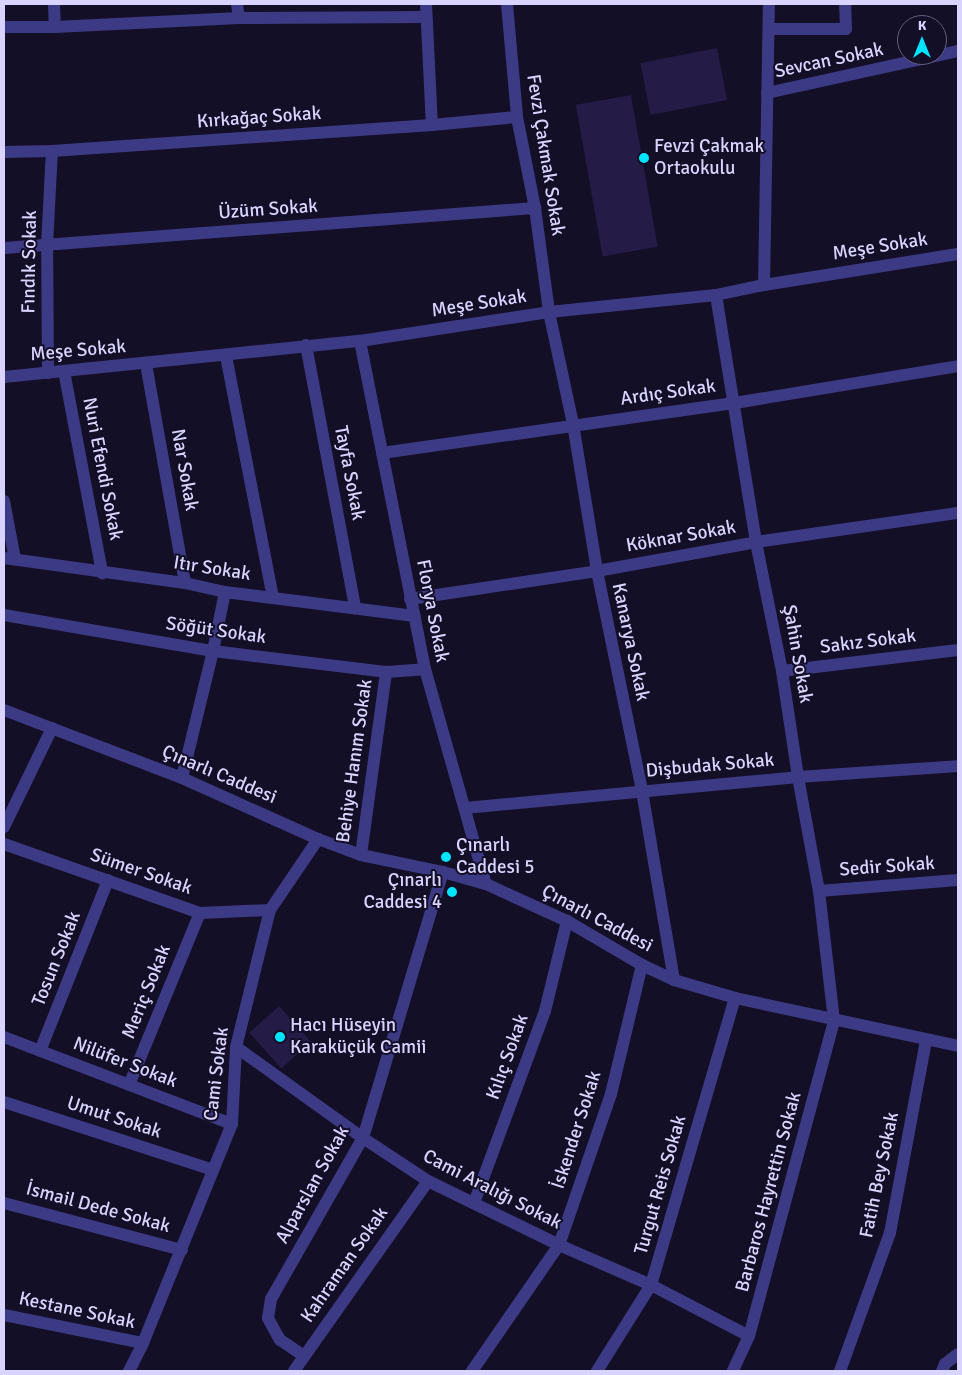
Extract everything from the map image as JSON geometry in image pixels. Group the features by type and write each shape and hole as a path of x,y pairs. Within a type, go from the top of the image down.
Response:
{"street":[{"path":"54,4 55,27"},
{"path":"237,4 238,18"},
{"path":"426,4 425,17 432,125"},
{"name":"Fevzi Çakmak Sokak","path":"507,4 517,117 535,208 549,312"},
{"path":"764,285 769,4"},
{"path":"769,29 846,29 845,4"},
{"path":"4,27 55,27 238,18 425,17"},
{"name":"Sevcan Sokak","path":"767,94 958,52"},
{"name":"Kırkağaç Sokak","path":"4,152 52,151 432,125 517,117"},
{"name":"Fındık Sokak","path":"48,373 47,246 52,151"},
{"name":"Üzüm Sokak","path":"4,248 535,208"},
{"name":"Meşe Sokak","path":"4,377 360,341 549,312 716,295 764,285 958,254"},
{"name":"Şahin Sokak","path":"716,295 756,542 782,671 798,777 819,891 834,1021"},
{"name":"Kanarya Sokak","path":"549,312 573,424 597,571 642,791 674,980"},
{"name":"Florya Sokak","path":"360,341 424,669 486,884"},
{"name":"Tayfa Sokak","path":"306,345 355,608"},
{"path":"226,356 273,597"},
{"name":"Nar Sokak","path":"146,364 184,583"},
{"name":"Ardıç Sokak","path":"382,453 573,424 735,403 958,366"},
{"name":"Nuri Efendi Sokak","path":"64,372 102,572"},
{"path":"4,501 9,558"},
{"name":"Köknar Sokak","path":"410,599 597,571 756,542 958,512"},
{"name":"Itır Sokak","path":"9,558 184,583 225,592 414,616"},
{"path":"182,778 213,651 225,592"},
{"name":"Söğüt Sokak","path":"4,615 213,651 386,672 424,669"},
{"name":"Sakız Sokak","path":"782,671 958,650"},
{"name":"Behiye Hanım Sokak","path":"361,855 386,672"},
{"name":"Çınarlı Caddesi","path":"4,710 182,778 318,840 361,855 442,872 486,884 567,921 642,965 674,980 735,998 834,1021 958,1046"},
{"path":"4,827 52,728"},
{"name":"Dişbudak Sokak","path":"465,808 798,777 958,766"},
{"name":"Cami Sokak","path":"129,1371 143,1343 182,1250 232,1124 236,1047 270,910 318,840"},
{"name":"Sümer Sokak","path":"4,844 200,913 270,910"},
{"name":"Alparslan Sokak","path":"304,1356 280,1340 268,1318 271,1299 363,1138 442,872"},
{"name":"Tosun Sokak","path":"40,1051 108,880"},
{"name":"Sedir Sokak","path":"819,891 958,880"},
{"name":"Meriç Sokak","path":"129,1085 200,913"},
{"name":"Kılıç Sokak","path":"474,1203 545,1011 567,921"},
{"name":"İskender Sokak","path":"472,1371 559,1245 612,1094 642,965"},
{"name":"Turgut Reis Sokak","path":"597,1371 651,1285 735,998"},
{"name":"Barbaros Hayrettin Sokak","path":"732,1371 749,1336 834,1021"},
{"name":"Nilüfer Sokak","path":"4,1037 232,1124"},
{"name":"Fatih Bey Sokak","path":"840,1371 890,1233 926,1040"},
{"name":"Cami Aralığı Sokak","path":"236,1047 363,1138 428,1181 559,1245 651,1285 749,1336"},
{"name":"Umut Sokak","path":"4,1102 213,1170"},
{"name":"Kahraman Sokak","path":"294,1371 428,1181"},
{"name":"İsmail Dede Sokak","path":"4,1202 182,1250"},
{"name":"Kestane Sokak","path":"4,1315 143,1343"},
{"path":"942,1371 945,1364 958,1354"}],"building":[{"path":"717,48 727,100 651,115 640,63"},
{"path":"631,95 658,247 603,256 576,105"},
{"name":"Hacı Hüseyin Karaküçük Camii","path":"279,1006 311,1042 281,1068 249,1033"}],"place":[{"name":"Fevzi Çakmak Ortaokulu","path":"644,158"},
{"name":"Çınarlı Caddesi 5","path":"446,857"},
{"name":"Çınarlı Caddesi 4","path":"452,892"},
{"name":"Hacı Hüseyin Karaküçük Camii","path":"280,1037"}]}
